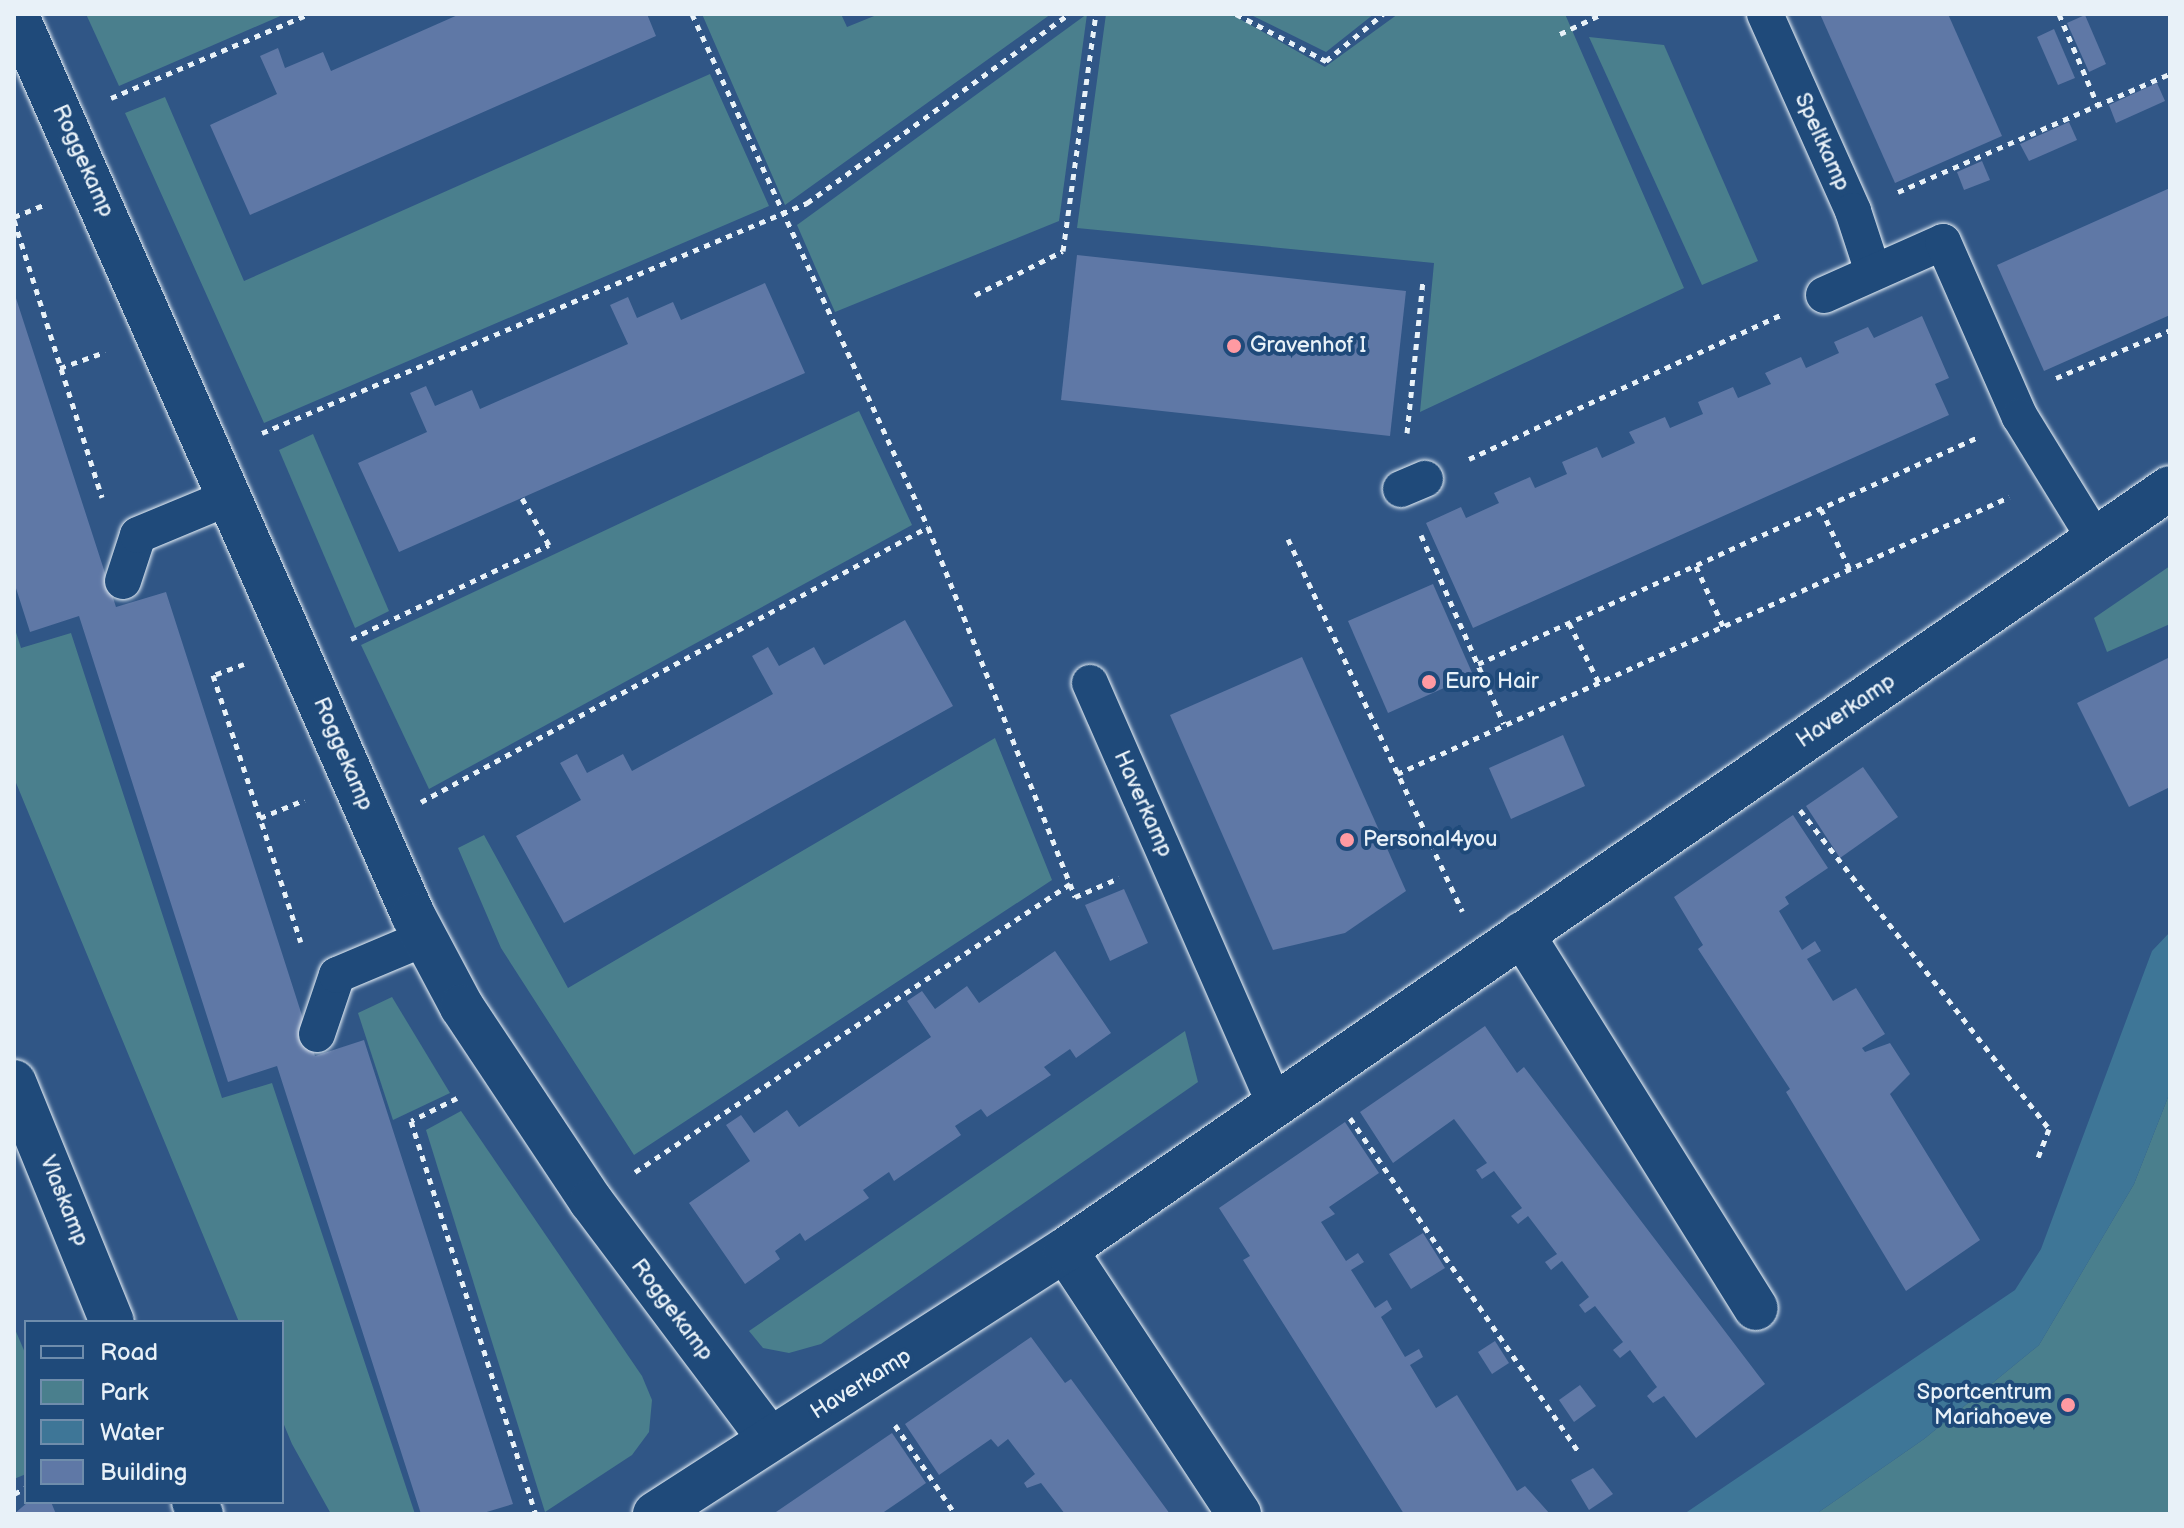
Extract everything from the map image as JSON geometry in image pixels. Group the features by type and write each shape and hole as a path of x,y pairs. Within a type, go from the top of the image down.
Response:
{"street":[{"name":"Roggekamp","path":"20,35 64,119 425,938 506,1073 591,1201 769,1438"},
{"name":"Haverkamp","path":"655,1514 769,1438 866,1383 1065,1250 1273,1100 1522,934 2170,488"},
{"path":"1522,934 1756,1308"},
{"name":"Vlaskamp","path":"14,1082 28,1152 111,1320"},
{"path":"1065,1250 1239,1514"}],"lane":[{"name":"Speltkamp","path":"1765,14 1853,211 1873,272"},
{"path":"1824,295 1943,242 2020,417 2095,539"},
{"path":"123,581 138,535 232,496"},
{"name":"Haverkamp","path":"1090,683 1273,1100"},
{"path":"317,1034 337,975 425,938"}],"path":[{"path":"64,119 309,14"},
{"path":"692,14 928,527 1075,897 1166,857"},
{"path":"213,454 807,203 1069,14"},
{"path":"975,295 1063,251 1096,14"},
{"path":"1236,14 1326,61 1383,14"},
{"path":"1560,34 1602,14"},
{"path":"2059,14 2098,106"},
{"path":"1853,211 2170,74"},
{"path":"14,220 104,504"},
{"path":"1423,282 1413,484 1478,664 1504,724"},
{"path":"1413,484 1824,295"},
{"path":"1478,664 2020,417 2035,386 2170,330"},
{"path":"1397,774 2055,476"},
{"path":"305,952 213,675 299,653 549,545 522,498"},
{"path":"1821,509 1850,570"},
{"path":"374,827 928,527"},
{"path":"1288,539 1484,959"},
{"path":"1696,566 1723,626"},
{"path":"1569,623 1599,683"},
{"path":"1765,765 2049,1129 2038,1158"},
{"path":"591,1201 1070,884"},
{"path":"1318,1072 1580,1454"},
{"path":"506,1073 411,1121 536,1514"},
{"path":"866,1383 955,1514"}],"green space":[{"path":"86,14 285,14 119,86"},
{"path":"702,14 841,14 847,27 879,14 1051,14 785,205"},
{"path":"1087,14 1059,221 835,312 797,225"},
{"path":"1106,14 1231,14 1325,67 1398,14 1565,14 1684,288 1420,412 1434,263 1077,228"},
{"path":"1249,14 1374,14 1326,52"},
{"path":"1589,37 1664,45 1758,261 1702,285"},
{"path":"710,74 769,206 264,423 125,113 165,97 244,281"},
{"path":"859,411 912,525 429,789 361,645"},
{"path":"313,434 389,611 355,628 279,450"},
{"path":"2170,566 2170,624 2107,652 2094,618"},
{"path":"14,626 21,648 71,633 222,1098 272,1083 415,1514 331,1514 292,1444 284,1425 284,1320 238,1320 14,778"},
{"path":"995,738 1052,880 634,1155 501,948 458,848 484,835 568,988"},
{"path":"392,997 450,1093 393,1120 358,1013"},
{"path":"1185,1031 1198,1082 821,1344 789,1353 763,1348 749,1331"},
{"name":"Sportcentrum Mariahoeve","path":"2170,1092 2170,1514 1816,1514 1924,1439 2039,1345 2134,1184"},
{"path":"461,1111 642,1376 652,1400 649,1432 632,1455 545,1512 426,1130"},
{"path":"14,1327 24,1350 24,1475 14,1479"}],"water":[{"path":"2170,932 2170,1092 2134,1184 2039,1345 1924,1439 1816,1514 1684,1514 2015,1290 2041,1249 2152,951"}],"building":[{"path":"460,14 647,14 656,36 250,215 210,125 277,94 260,56 278,48 285,68 323,52 331,71"},
{"path":"1820,14 1948,14 2002,136 1895,183"},
{"path":"2085,15 2106,64 2089,72 2067,23"},
{"path":"2054,29 2075,78 2058,85 2037,37"},
{"path":"2157,83 2165,101 2116,123 2109,105"},
{"path":"2069,122 2077,140 2029,161 2020,144"},
{"path":"1982,161 1990,180 1964,190 1957,172"},
{"path":"2170,188 2170,315 2044,371 1997,265"},
{"name":"Gravenhof I","path":"1077,255 1406,291 1390,436 1061,400"},
{"path":"765,283 805,373 399,552 358,463 427,432 410,393 426,386 435,406 472,390 480,409 628,344 610,305 628,297 637,318 673,302 681,320"},
{"path":"14,292 116,607 166,592 315,1056 364,1040 513,1504 480,1514 421,1514 277,1066 228,1082 79,616 30,632 14,582"},
{"path":"1922,316 1949,378 1935,384 1949,415 1473,628 1426,523 1461,507 1466,518 1499,503 1494,493 1530,477 1535,488 1567,474 1562,462 1597,447 1602,458 1635,443 1629,432 1665,417 1670,428 1703,414 1698,402 1733,387 1738,398 1771,384 1765,373 1801,357 1806,368 1839,353 1834,342 1868,327 1874,338"},
{"path":"1433,584 1473,675 1388,713 1348,621"},
{"path":"905,620 953,706 564,923 516,836 581,800 560,763 577,754 587,773 623,754 632,771 773,694 752,656 768,647 779,666 814,647 824,665"},
{"path":"1302,657 1406,891 1345,933 1273,950 1170,715"},
{"path":"2170,657 2170,787 2129,807 2077,703"},
{"path":"1563,735 1585,786 1511,819 1489,768"},
{"path":"1863,767 1898,817 1840,858 1806,806"},
{"path":"1793,815 1828,868 1785,897 1789,904 1779,911 1802,950 1815,941 1821,951 1807,959 1833,1001 1856,988 1885,1034 1862,1048 1865,1052 1890,1043 1910,1074 1890,1094 1980,1240 1906,1291 1786,1092 1790,1089 1698,949 1703,945 1674,897"},
{"path":"1124,889 1148,943 1110,961 1085,905"},
{"path":"1055,951 1111,1033 1076,1058 1070,1049 1044,1067 1051,1075 987,1117 981,1109 955,1126 961,1135 894,1181 889,1172 863,1190 869,1198 805,1241 800,1233 775,1251 780,1259 745,1284 689,1203 750,1161 726,1125 741,1115 754,1133 787,1110 799,1127 931,1037 907,1001 922,991 935,1009 967,986 979,1003"},
{"path":"1485,1026 1517,1073 1524,1067 1765,1384 1696,1438 1664,1396 1653,1403 1647,1396 1657,1387 1630,1350 1620,1358 1613,1350 1623,1342 1595,1306 1585,1313 1579,1305 1589,1297 1562,1261 1551,1270 1545,1262 1557,1254 1528,1216 1518,1224 1511,1216 1522,1208 1494,1171 1482,1179 1476,1170 1487,1163 1454,1119 1393,1163 1360,1112"},
{"path":"1345,1122 1379,1173 1329,1207 1335,1214 1321,1222 1346,1261 1358,1253 1364,1262 1351,1270 1375,1308 1387,1300 1392,1309 1381,1317 1405,1357 1419,1349 1423,1357 1410,1365 1436,1408 1457,1395 1517,1491 1525,1486 1550,1514 1404,1514 1243,1260 1250,1256 1219,1208"},
{"path":"1423,1233 1445,1268 1411,1289 1389,1254"},
{"path":"1031,1337 1065,1383 1071,1379 1170,1514 1065,1514 1041,1483 1027,1488 1024,1483 1035,1474 1008,1439 998,1447 991,1439 939,1475 905,1424"},
{"path":"1495,1341 1509,1363 1492,1374 1478,1352"},
{"path":"1580,1385 1596,1406 1574,1422 1559,1400"},
{"path":"892,1433 926,1483 906,1497 881,1514 773,1514"},
{"path":"1593,1468 1613,1494 1589,1510 1571,1480"},
{"path":"26,1504 52,1504 56,1514 14,1514"}],"place":[{"name":"Gravenhof I","path":"1234,346"},
{"name":"Euro Hair","path":"1429,682"},
{"name":"Personal4you","path":"1347,840"},
{"name":"Sportcentrum Mariahoeve","path":"2068,1405"}]}
